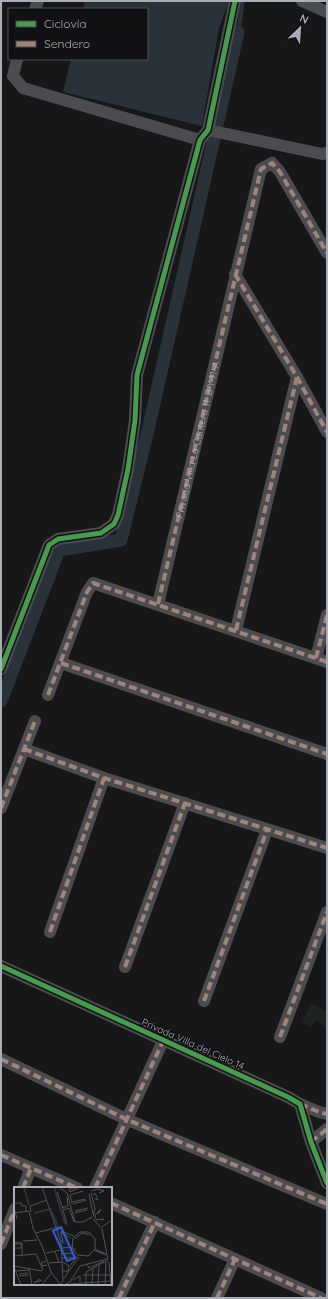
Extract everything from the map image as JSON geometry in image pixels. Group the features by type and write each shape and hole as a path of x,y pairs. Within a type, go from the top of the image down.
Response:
{"street":[{"path":"1,669 49,545 58,539 101,533 114,524 118,515 128,469 135,420 137,375 200,140 208,130 235,1"},
{"path":"302,1 327,12"},
{"path":"17,60 12,76 23,88 200,140"},
{"path":"208,130 325,157"},
{"name":"Privada Villa La Cantera 11-B Y 11-A","path":"158,604 261,169 272,163 280,172 327,252"},
{"path":"235,274 297,377 327,432"},
{"path":"236,630 297,377"},
{"path":"48,695 87,592 93,583 322,660 327,615"},
{"path":"61,664 327,754"},
{"path":"1,808 35,721"},
{"path":"24,749 104,778 327,848"},
{"path":"50,932 104,778"},
{"path":"125,966 185,803"},
{"path":"204,1001 267,830"},
{"path":"280,1038 327,912"},
{"name":"Privada Villa del Cielo 14","path":"1,966 288,1097 300,1104 327,1114"},
{"name":"Privada Villa del Cielo 14","path":"95,1187 164,1041"},
{"path":"1,1059 128,1120 327,1204"},
{"path":"300,1104 311,1142 327,1183"},
{"path":"311,1142 327,1129"},
{"path":"1,1155 76,1187"},
{"path":"23,1187 31,1168"},
{"path":"112,1202 321,1298"},
{"path":"1,1244 14,1212"},
{"path":"119,1298 155,1222"},
{"path":"217,1298 235,1259"}],"shaded area":[{"path":"85,1 229,1 219,28 202,126 63,92 71,60 148,60 148,8 83,8"},
{"path":"311,1003 327,1012 327,1028 316,1020 312,1027 302,1022"}],"waterway":[{"path":"238,32 243,1"},
{"path":"1,701 59,550 121,540 148,430 238,32"}],"marked path":[{"path":"158,604 261,169 272,163 280,172 327,253"},
{"path":"235,274 297,377 327,432"},
{"path":"236,630 297,377"},
{"path":"48,695 87,592 93,583 327,662"},
{"path":"316,658 327,615"},
{"path":"61,663 327,754"},
{"path":"1,808 35,721"},
{"path":"24,749 104,778 327,848"},
{"path":"50,932 104,778"},
{"path":"125,967 185,803"},
{"path":"204,1001 267,830"},
{"path":"280,1037 327,912"},
{"path":"95,1187 163,1041"},
{"path":"1,1059 128,1120 327,1204"},
{"path":"300,1104 327,1114"},
{"path":"311,1142 327,1129"},
{"path":"1,1155 75,1187"},
{"path":"23,1187 31,1168"},
{"path":"112,1203 321,1298"},
{"path":"1,1244 14,1212"},
{"path":"119,1298 155,1222"},
{"path":"217,1298 235,1259"}],"cycle path":[{"path":"1,669 49,545 58,539 101,533 114,524 118,515 128,469 135,420 137,375 200,140 208,130 235,1"},
{"path":"1,966 288,1097 300,1104 311,1142 327,1183"}]}
